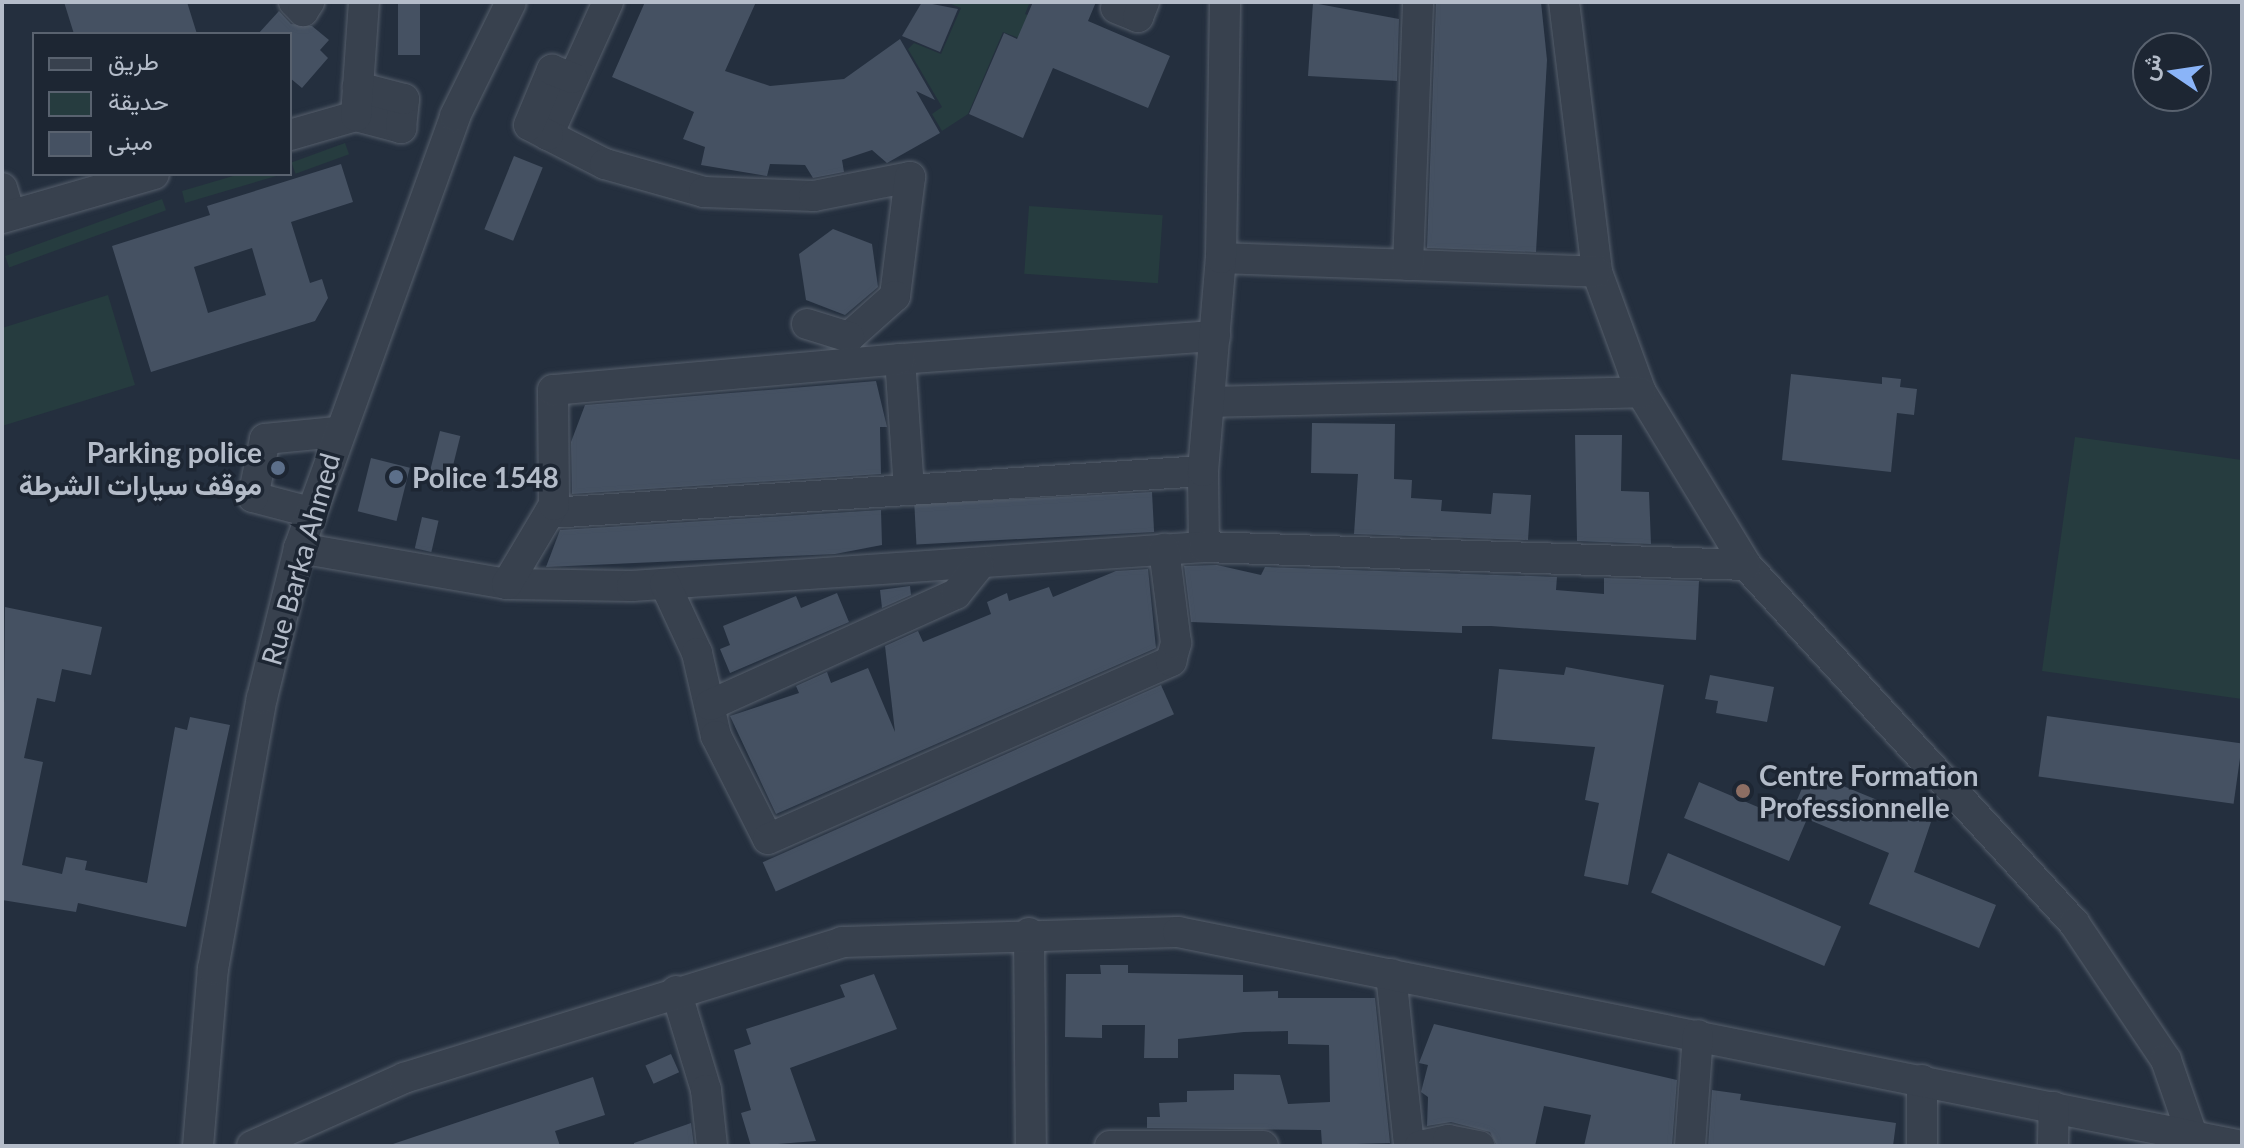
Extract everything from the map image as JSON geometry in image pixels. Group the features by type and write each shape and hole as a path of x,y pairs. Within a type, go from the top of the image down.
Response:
{"street":[{"path":"294,2 303,11 309,2"},
{"path":"292,134 357,101 364,2"},
{"name":"Rue Barka Ahmed","path":"198,1146 213,969 262,698 299,548 337,432 455,116 511,2"},
{"path":"608,2 573,78 552,70 529,125 605,164 704,192 814,196 910,177 895,296 849,337 807,324"},
{"path":"1204,547 1203,471 1221,258 1225,2"},
{"path":"1408,265 1418,2"},
{"path":"1564,2 1597,272 1641,392 1746,565 2074,923 2166,1060 2196,1141"},
{"path":"5,207 145,176"},
{"path":"1221,258 1597,272"},
{"path":"507,584 550,513 553,390 900,359 1215,336"},
{"path":"900,359 909,490"},
{"path":"1210,402 1641,392"},
{"path":"310,512 253,497 265,439 337,432"},
{"path":"550,513 1203,471"},
{"path":"299,548 507,584 665,584 979,566 1204,547 1746,565"},
{"path":"665,584 697,653 716,736 763,836 775,839 1171,661 1176,643 1164,549"},
{"path":"710,705 956,594 979,566"},
{"path":"252,1146 404,1078 676,991 842,942 1029,933 1178,932 2054,1107 2196,1141 2242,1146"},
{"path":"1029,933 1031,1146"},
{"path":"1391,974 1409,1146"},
{"path":"676,991 706,1090 712,1146"},
{"path":"1690,1146 1698,1035"},
{"path":"1922,1080 1922,1146"},
{"path":"2053,1146 2054,1107"},
{"path":"1420,1146 1448,1140 1479,1146"},
{"path":"1110,1146 1263,1146"}],"green space":[{"path":"946,2 1030,2 1025,14 1036,19 1027,41 1003,32 968,114 942,131 932,114 942,107 908,49 914,43 941,54 961,8"},
{"path":"345,143 349,154 296,174 292,162"},
{"path":"233,176 276,176 185,203 182,191"},
{"path":"162,199 166,210 9,267 5,256"},
{"path":"1029,206 1163,215 1158,283 1024,274"},
{"path":"108,295 135,385 2,426 2,328"},
{"path":"2075,437 2242,460 2242,699 2042,671"}],"building":[{"path":"64,2 187,2 196,32 73,32"},
{"path":"398,2 420,2 420,55 398,55"},
{"path":"645,2 756,2 725,71 770,86 844,79 900,39 935,100 916,91 940,133 887,163 872,150 842,160 844,172 813,178 805,165 770,164 767,176 701,165 705,147 683,139 694,112 612,77"},
{"path":"922,2 958,9 940,52 902,36"},
{"path":"1033,2 1096,2 1088,21 1170,56 1148,108 1053,68 1023,138 969,114 1004,33 1017,39"},
{"path":"1436,2 1541,2 1547,60 1536,252 1427,248"},
{"path":"1313,3 1399,19 1397,81 1308,76"},
{"path":"279,11 291,24 312,26 329,40 320,50 328,58 302,88 292,80 292,32 260,32"},
{"path":"514,156 543,168 513,241 484,229"},
{"path":"341,164 353,202 291,222 310,283 322,279 328,298 315,321 151,372 112,246 210,215 207,206","holes":["252,248 266,295 208,313 194,267"]},
{"path":"833,229 872,244 878,287 845,315 806,300 799,254"},
{"path":"1791,374 1882,384 1882,377 1901,379 1900,387 1917,389 1914,415 1897,413 1891,472 1782,460"},
{"path":"876,381 887,427 880,427 881,474 572,494 571,442 585,405"},
{"path":"1312,423 1395,424 1394,479 1412,480 1411,498 1442,500 1441,511 1491,514 1493,493 1531,495 1528,540 1354,534 1358,474 1311,473"},
{"path":"440,431 460,436 450,476 430,471"},
{"path":"1575,435 1622,435 1621,491 1649,492 1651,544 1577,541"},
{"path":"371,458 410,468 397,521 358,511"},
{"path":"1152,492 1154,532 916,544 914,504"},
{"path":"881,510 882,545 835,554 546,567 560,530"},
{"path":"422,517 439,521 431,552 415,548"},
{"path":"1217,565 1261,575 1265,567 1557,577 1556,590 1604,594 1604,578 1699,581 1696,640 1491,626 1462,626 1462,633 1191,622 1184,566"},
{"path":"1148,569 1156,648 776,814 730,716 799,693 796,686 827,672 831,683 868,668 895,732 885,646 918,631 923,642 991,614 987,602 1007,593 1009,601 1049,587 1053,597 1116,571"},
{"path":"910,586 911,595 882,608 880,590"},
{"path":"837,593 849,622 730,673 720,649 730,645 723,626 796,596 801,608"},
{"path":"5,607 102,627 91,675 62,669 55,702 37,698 24,758 43,762 22,865 62,874 66,857 87,861 85,870 147,883 175,727 187,730 190,717 230,725 186,927 78,903 76,912 2,900"},
{"path":"1566,667 1664,685 1628,885 1584,876 1599,803 1585,800 1595,747 1492,739 1499,669 1564,675"},
{"path":"1710,675 1774,687 1767,722 1716,713 1718,701 1705,699"},
{"path":"1161,685 1174,714 776,892 763,862"},
{"path":"2047,716 2242,743 2234,804 2039,776"},
{"path":"1809,772 1931,822 1914,872 1996,905 1979,948 1869,904 1889,853 1807,819 1789,861 1684,818 1699,782 1772,813 1777,800 1794,807"},
{"path":"1668,853 1841,926 1824,966 1651,893"},
{"path":"1100,965 1128,965 1128,973 1243,975 1243,992 1278,991 1278,998 1375,998 1390,1143 1322,1145 1321,1130 1147,1128 1147,1117 1160,1117 1159,1103 1187,1102 1187,1091 1234,1090 1234,1074 1280,1075 1288,1104 1330,1102 1329,1045 1288,1044 1288,1031 1244,1032 1178,1039 1178,1058 1144,1058 1145,1025 1102,1025 1102,1038 1065,1037 1066,974 1101,974"},
{"path":"874,974 897,1029 790,1068 816,1141 751,1146 741,1113 751,1110 734,1050 751,1044 746,1029 845,997 840,985"},
{"path":"1434,1024 1677,1080 1672,1146 1584,1146 1591,1115 1544,1106 1535,1146 1497,1146 1490,1132 1451,1122 1427,1126 1428,1097 1421,1092 1428,1065 1419,1063"},
{"path":"671,1054 679,1072 654,1084 645,1065"},
{"path":"593,1077 605,1115 555,1131 560,1146 387,1146"},
{"path":"1712,1090 1741,1094 1740,1100 1896,1123 1893,1146 1708,1146"},
{"path":"691,1123 694,1146 634,1146 634,1143"}],"place":[{"name":"Parking police موقف سيارات الشرطة","path":"278,468"},
{"name":"Police 1548","path":"396,477"},
{"name":"Centre Formation Professionnelle","path":"1743,791"}]}
